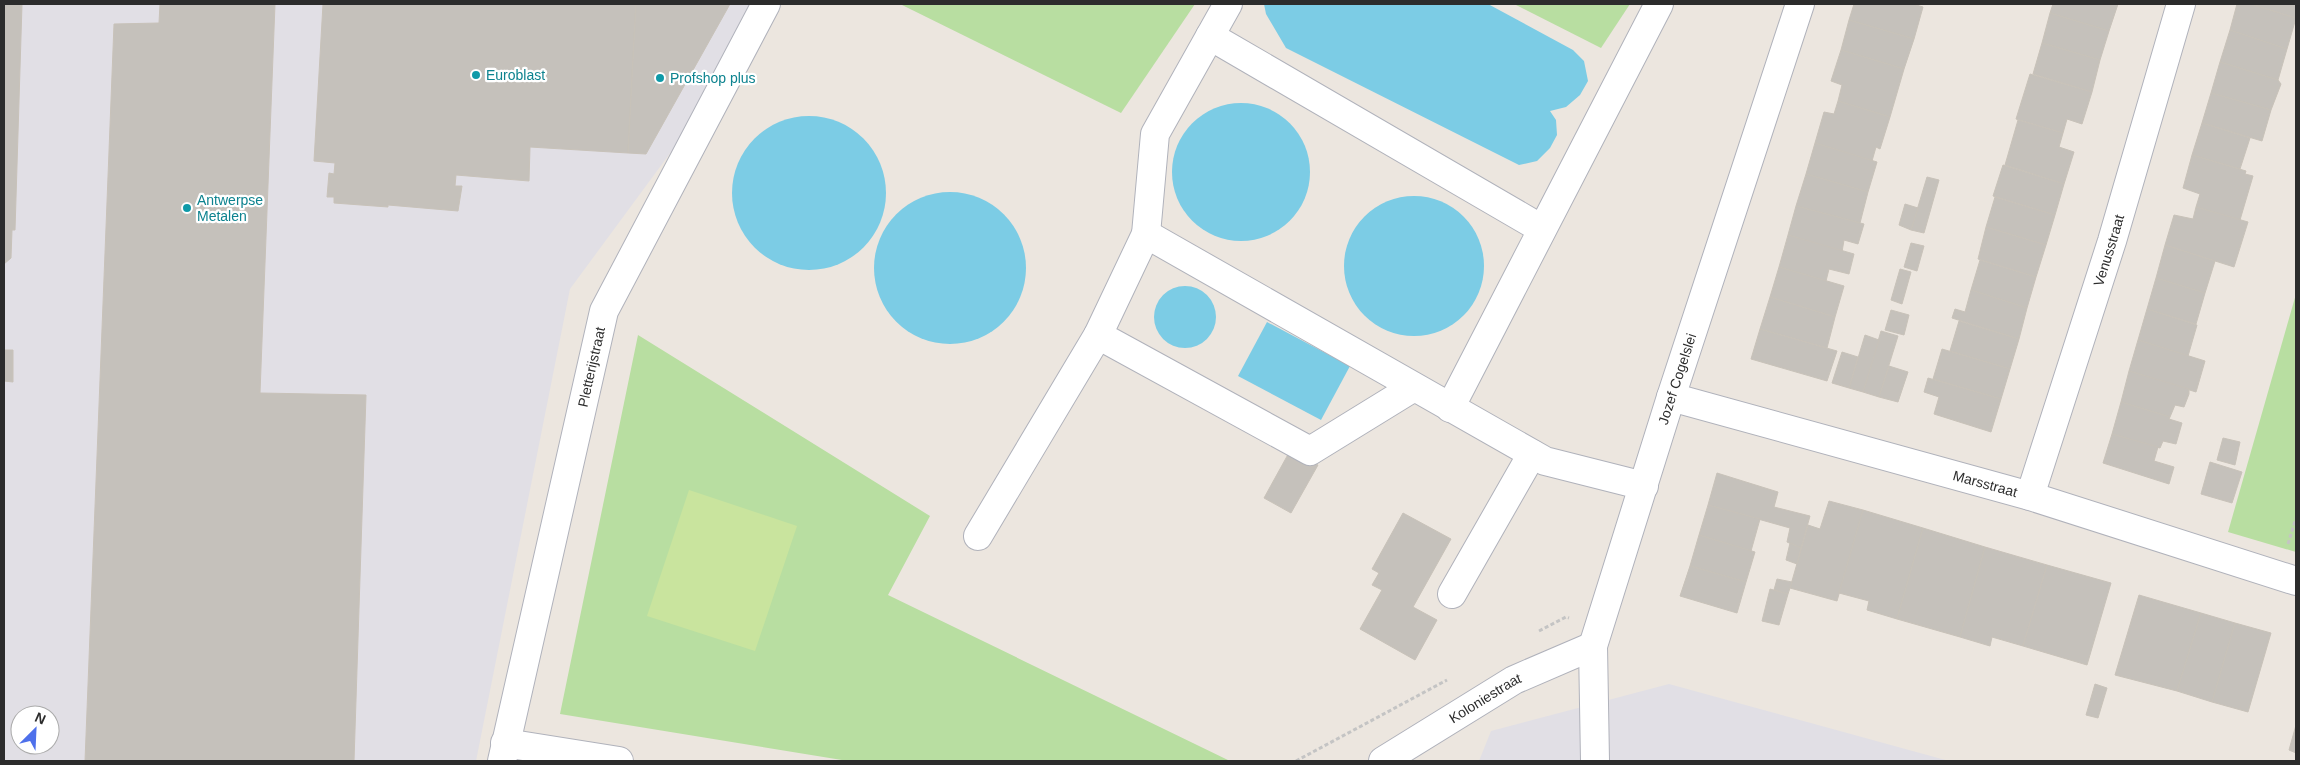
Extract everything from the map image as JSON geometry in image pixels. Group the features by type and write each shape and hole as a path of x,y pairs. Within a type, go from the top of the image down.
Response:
{"street":[{"name":"Pletterijstraat","path":"504,752 604,310 766,4"},
{"path":"978,536 1098,335 1146,234 1155,134 1228,4"},
{"path":"1450,408 1659,4"},
{"name":"Jozef Cogelslei","path":"1595,761 1592,646 1671,396 1800,4"},
{"name":"Venusstraat","path":"2030,496 2112,241 2181,4"},
{"path":"1210,36 1542,230"},
{"path":"1146,234 1545,461 1644,486"},
{"path":"1098,335 1310,451 1414,387"},
{"name":"Marsstraat","path":"1671,396 2030,496 2296,581"},
{"path":"1452,594 1532,454"},
{"name":"Koloniestraat","path":"1383,761 1514,680 1592,646"},
{"path":"504,752 619,761"}],"shaded area":[{"path":"4,4 780,4 570,289 476,761 4,761"},
{"path":"1669,684 1949,761 1479,761 1491,731"}],"green space":[{"path":"900,4 1195,4 1121,113"},
{"path":"1514,4 1630,4 1601,48"},
{"path":"2296,294 2296,552 2228,532"},
{"path":"638,335 930,516 888,595 1230,761 848,761 560,714"},
{"path":"689,490 797,526 755,651 647,616"}],"water":[{"path":"1264,4 1488,4 1573,50 1584,61 1588,81 1580,95 1566,107 1550,111 1556,120 1557,135 1550,148 1537,161 1519,165 1286,48 1266,14"},
{"path":"1241,103 1267,108 1290,123 1305,146 1310,172 1305,198 1290,221 1267,236 1241,241 1215,236 1192,221 1177,198 1172,172 1177,146 1192,123 1215,108"},
{"path":"809,116 824,117 839,122 864,138 880,163 885,178 885,208 880,223 864,248 839,264 824,269 809,270 794,269 779,264 754,248 738,223 733,208 732,193 733,178 738,163 754,138 779,122 794,117"},
{"path":"950,192 979,198 1004,214 1020,239 1026,268 1020,297 1004,322 979,338 950,344 921,338 896,322 880,297 874,268 880,239 896,214 921,198"},
{"path":"1414,196 1428,197 1441,201 1464,216 1479,239 1483,252 1483,280 1479,293 1464,316 1441,331 1428,335 1414,336 1400,335 1387,331 1364,316 1349,293 1345,280 1344,266 1345,252 1349,239 1364,216 1387,201 1400,197"},
{"path":"1185,286 1197,289 1207,295 1213,305 1216,317 1213,329 1207,339 1197,345 1185,348 1173,345 1163,339 1157,329 1154,317 1157,305 1163,295 1173,289"},
{"path":"1267,322 1350,366 1321,420 1238,376"}],"building":[{"path":"4,4 22,4 15,230 12,230 11,258 4,264"},
{"name":"Antwerpse Metalen","path":"160,4 275,4 260,393 366,395 354,761 85,761 114,24 159,23"},
{"name":"Euroblast","path":"323,4 636,4 628,153 530,147 529,181 456,175 455,186 462,186 458,211 334,203 334,197 327,197 329,173 334,174 335,163 314,161"},
{"name":"Profshop plus","path":"636,4 730,4 646,154 628,153"},
{"path":"1854,4 1913,4 1923,7 1914,39 1849,20"},
{"path":"2053,4 2118,4 2109,31 2050,13"},
{"path":"2237,4 2251,4 2296,18 2287,49 2230,30"},
{"path":"2251,4 2296,4 2296,18"},
{"path":"2050,13 2109,31 2100,60 2042,43"},
{"path":"1849,20 1914,39 1904,69 1841,50"},
{"path":"2230,30 2287,49 2278,80 2220,62"},
{"path":"2042,43 2100,60 2092,92 2033,74"},
{"path":"1841,50 1904,69 1890,117 1838,101 1842,85 1831,81"},
{"path":"2220,62 2278,80 2281,84 2271,110 2211,93"},
{"path":"2030,74 2092,92 2082,124 2067,119 2063,133 2016,119"},
{"path":"2211,93 2271,110 2262,141 2202,123"},
{"path":"1838,101 1890,117 1880,149 1876,147 1872,161 1815,143 1824,112 1834,114"},
{"path":"2018,120 2063,133 2059,147 2074,152 2064,184 2005,165"},
{"path":"2202,123 2250,138 2240,169 2192,155"},
{"path":"1815,143 1877,162 1868,192 1806,174"},
{"path":"2192,155 2246,171 2245,174 2253,176 2240,220 2196,207 2200,194 2183,188"},
{"path":"2003,165 2064,184 2055,215 1993,196"},
{"path":"1806,174 1868,192 1860,223 1796,206"},
{"path":"1927,177 1939,180 1924,233 1911,230"},
{"path":"1995,197 2055,215 2046,245 1986,227"},
{"path":"1905,204 1918,208 1911,230 1899,225"},
{"path":"1796,206 1864,224 1858,244 1844,240 1842,252 1788,235"},
{"path":"2196,207 2248,222 2234,267 2165,245 2174,215 2193,219"},
{"path":"1986,227 2046,245 2036,277 1978,259"},
{"path":"1788,235 1854,254 1849,274 1829,269 1826,281 1779,267"},
{"path":"1911,243 1924,246 1917,271 1904,267"},
{"path":"2165,245 2215,261 2205,293 2156,278"},
{"path":"1980,260 2036,277 2027,308 1971,290"},
{"path":"1779,267 1844,286 1835,317 1770,297"},
{"path":"1900,269 1911,272 1902,304 1891,300"},
{"path":"2156,278 2205,293 2196,324 2147,309"},
{"path":"1971,290 2027,308 2019,339 1952,318 1955,309 1965,312"},
{"path":"1770,297 1835,317 1827,348 1760,329"},
{"path":"2147,309 2197,325 2188,356 2138,340"},
{"path":"1891,310 1909,315 1904,335 1885,330"},
{"path":"1959,321 2019,339 2010,369 1950,351"},
{"path":"1760,329 1837,351 1827,381 1751,359"},
{"path":"1881,331 1898,336 1879,397 1863,392"},
{"path":"1865,335 1879,340 1863,392 1849,388"},
{"path":"2138,340 2205,361 2196,392 2129,371"},
{"path":"1942,349 2010,369 2001,399 1933,379"},
{"path":"4,350 13,350 13,382 4,381"},
{"path":"1842,352 1858,357 1849,388 1832,383"},
{"path":"1889,366 1908,372 1898,402 1879,397"},
{"path":"2129,371 2189,389 2184,407 2175,405 2170,417 2121,402"},
{"path":"1928,378 2001,399 1991,432 1934,414 1939,397 1924,392"},
{"path":"2121,402 2170,417 2169,419 2182,423 2176,444 2163,441 2160,448 2112,434"},
{"path":"2112,434 2158,447 2154,461 2174,467 2169,484 2103,463"},
{"path":"2223,438 2240,442 2235,465 2217,460"},
{"path":"1291,449 1318,465 1291,513 1264,498"},
{"path":"2210,462 2242,472 2232,503 2201,494"},
{"path":"1717,473 1778,492 1774,507 1810,516 1801,548 1787,542 1790,528 1708,505"},
{"path":"1829,501 1863,510 1837,601 1790,588 1808,525 1820,529"},
{"path":"1708,505 1760,519 1751,551 1699,535"},
{"path":"1863,510 1923,528 1897,619 1867,610 1869,601 1839,593"},
{"path":"1403,513 1451,539 1413,607 1437,620 1415,660 1360,629 1382,590 1372,585 1379,573 1372,569"},
{"path":"1923,528 1985,547 1960,637 1897,619"},
{"path":"1699,535 1755,552 1746,582 1690,566"},
{"path":"1790,543 1801,548 1797,564 1786,560"},
{"path":"1985,547 2047,565 2023,646 1992,637 1990,646 1960,637"},
{"path":"2047,565 2111,583 2087,665 2023,646"},
{"path":"1690,566 1746,582 1737,613 1680,596"},
{"path":"1777,579 1792,582 1788,594 1774,590"},
{"path":"1770,589 1788,594 1779,625 1762,621"},
{"path":"2139,595 2201,613 2177,691 2115,675"},
{"path":"2201,613 2235,623 2212,702 2177,691"},
{"path":"2235,623 2271,633 2248,712 2212,702"},
{"path":"2095,684 2107,688 2098,718 2086,715"},
{"path":"2296,725 2296,753 2289,750"}],"place":[{"name":"Euroblast","path":"476,75"},
{"name":"Profshop plus","path":"660,78"},
{"name":"Antwerpse Metalen","path":"187,208"}]}
